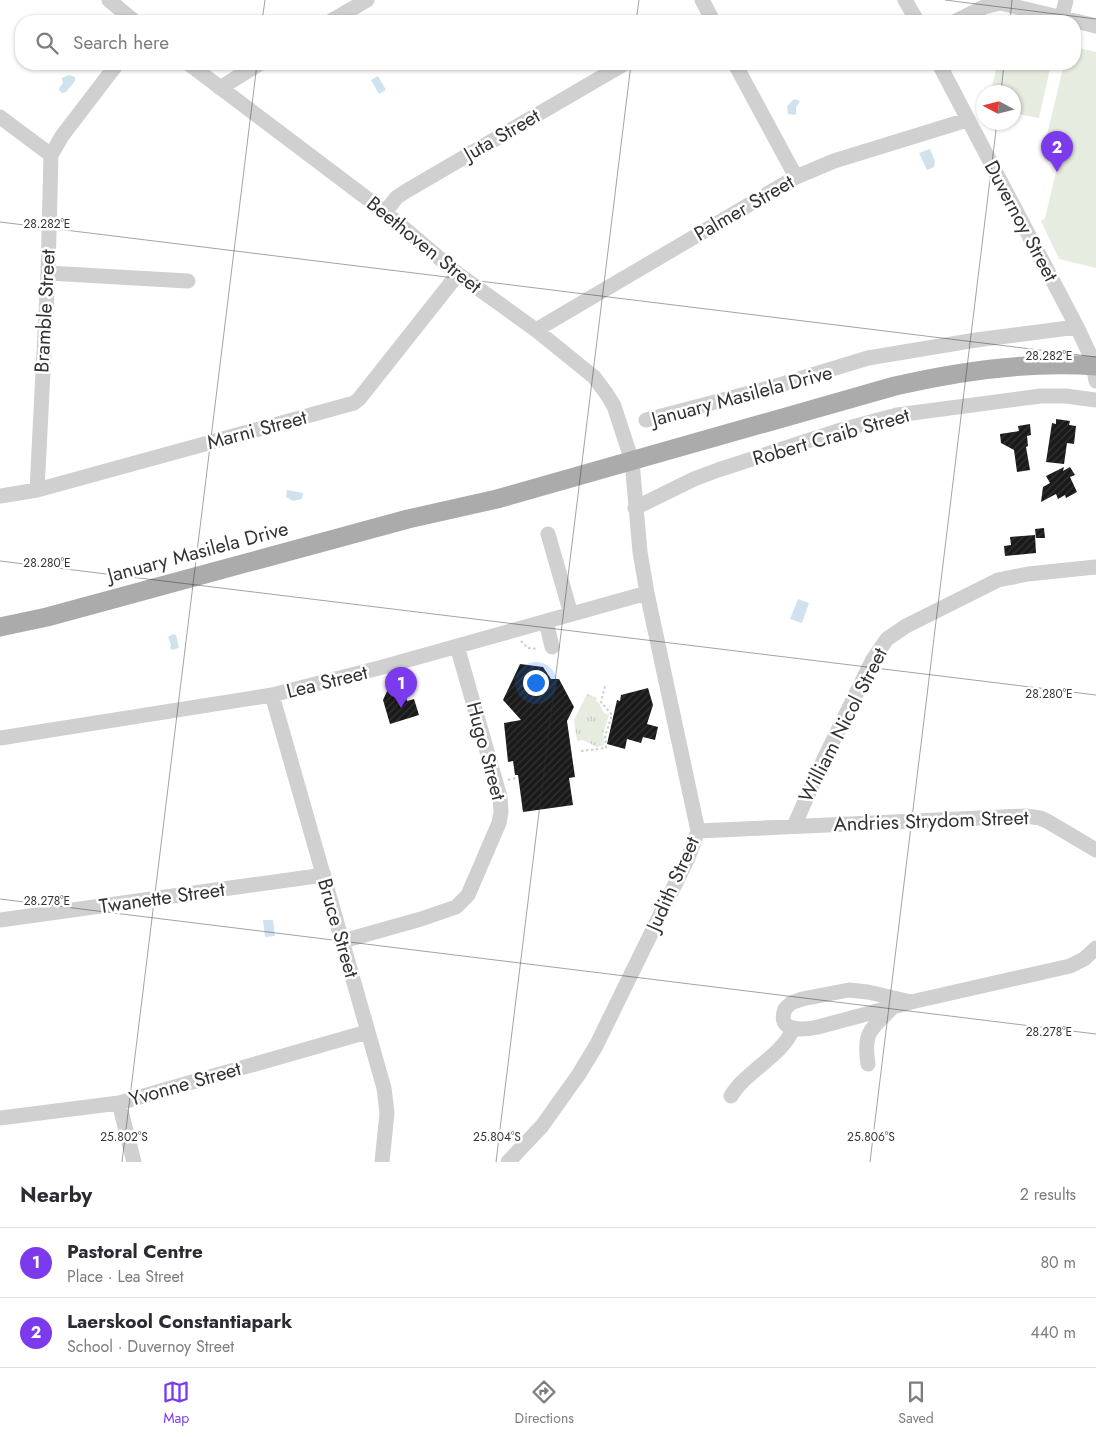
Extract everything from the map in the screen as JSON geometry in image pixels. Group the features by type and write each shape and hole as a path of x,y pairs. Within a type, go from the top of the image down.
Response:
{"main road":[{"name":"January Masilela Drive","path":"0,627 57,614 408,519 494,488 631,455 774,410 957,364 1034,357 1094,366"}],"street":[{"path":"109,0 127,15"},
{"path":"341,15 367,0"},
{"path":"702,0 705,15"},
{"path":"905,0 914,15"},
{"path":"1062,15 1066,0"},
{"path":"968,15 984,7 1000,3 1053,15"},
{"path":"1081,22 1096,26"},
{"name":"Bramble Street","path":"36,490 48,273 51,155 62,136 112,70"},
{"name":"Beethoven Street","path":"197,70 385,212 458,274 536,330 586,370 601,386 614,406 631,455"},
{"path":"220,88 249,70"},
{"name":"Juta Street","path":"385,212 400,195 614,70"},
{"path":"738,70 796,177"},
{"name":"Duvernoy Street","path":"942,70 1077,327 1094,366"},
{"path":"0,117 51,155"},
{"name":"Palmer Street","path":"536,330 796,177 834,162 967,120"},
{"path":"48,273 188,281"},
{"name":"Marni Street","path":"0,496 36,490 354,403 458,274"},
{"path":"646,420 776,386 880,355 1077,327"},
{"name":"Robert Craib Street","path":"635,508 694,479 718,470 882,418 1041,396 1066,396 1096,400"},
{"name":"Judith Street","path":"508,1162 542,1126 579,1074 596,1046 688,858 698,831 647,593 635,508 631,455"},
{"path":"548,534 571,614"},
{"name":"William Nicol Street","path":"794,826 824,758 872,661 886,639 894,632 998,580 1028,574 1096,567"},
{"name":"Lea Street","path":"0,738 272,695 379,668 647,593"},
{"path":"546,621 552,647"},
{"name":"Hugo Street","path":"342,941 421,920 456,907 468,895 499,823 501,812 500,797 457,646"},
{"name":"Bruce Street","path":"272,695 386,1100 387,1113 382,1162"},
{"name":"Andries Strydom Street","path":"698,831 967,818 1033,817 1054,824 1096,850"},
{"name":"Twanette Street","path":"0,920 324,875"},
{"path":"911,1002 855,990 808,997 795,1001 785,1009 784,1020 793,1029 811,1029 911,1002 1070,966 1084,959 1096,948"},
{"path":"868,1064 866,1052 868,1035 892,1008"},
{"path":"731,1096 737,1086 751,1072 789,1040 793,1029"},
{"name":"Yvonne Street","path":"0,1118 118,1103 367,1032"},
{"path":"118,1103 134,1162"}],"path":[{"path":"518,629 521,640 528,648 552,647"},
{"path":"581,751 606,748 605,736 612,715 601,702 605,686"}],"green space":[{"path":"1081,48 1096,52 1096,268 1059,259 1041,221 1045,218 1064,139 1047,135 1063,70 1081,70"},
{"path":"996,70 1050,70 1039,118 1021,114 1021,85 992,85"},
{"path":"587,694 597,698 596,701 604,713 609,715 603,734 604,746 597,747 583,740 577,741 574,720"}],"water":[{"path":"69,75 75,77 75,81 66,92 62,93 59,90 63,83 62,78"},
{"path":"378,76 386,90 379,94 371,80"},
{"path":"794,99 800,101 796,107 796,115 788,114 787,106"},
{"path":"930,149 935,161 934,167 927,170 919,153"},
{"path":"287,490 303,493 302,499 293,501 286,497"},
{"path":"798,599 809,603 802,623 790,619"},
{"path":"173,634 176,635 179,648 172,650 168,637"},
{"path":"263,920 273,920 275,936 265,937"}],"building":[{"path":"1056,419 1070,421 1069,425 1076,426 1074,444 1067,443 1064,464 1046,462 1052,423 1056,424"},
{"path":"1030,424 1031,435 1027,436 1028,446 1026,447 1030,470 1017,472 1014,450 1001,443 1000,434 1019,431 1018,426"},
{"path":"1064,467 1063,471 1070,467 1075,475 1070,477 1077,492 1066,498 1065,495 1058,499 1056,494 1041,502 1043,487 1050,483 1046,476"},
{"path":"1044,528 1045,538 1036,538 1035,529"},
{"path":"1035,535 1036,553 1005,556 1004,546 1011,545 1010,537"},
{"path":"520,664 543,667 551,679 559,679 574,707 567,721 575,777 569,778 573,805 523,812 518,775 515,775 513,761 508,762 504,723 521,720 503,700"},
{"path":"403,687 407,701 414,699 419,715 390,724 383,700 388,689 392,691"},
{"path":"648,688 653,705 647,724 658,727 655,740 643,737 641,743 627,739 625,749 607,744 617,700 620,701 621,695"}],"place":[{"name":"Laerskool Constantiapark","path":"1057,172"},
{"name":"Pastoral Centre","path":"401,708"}]}
